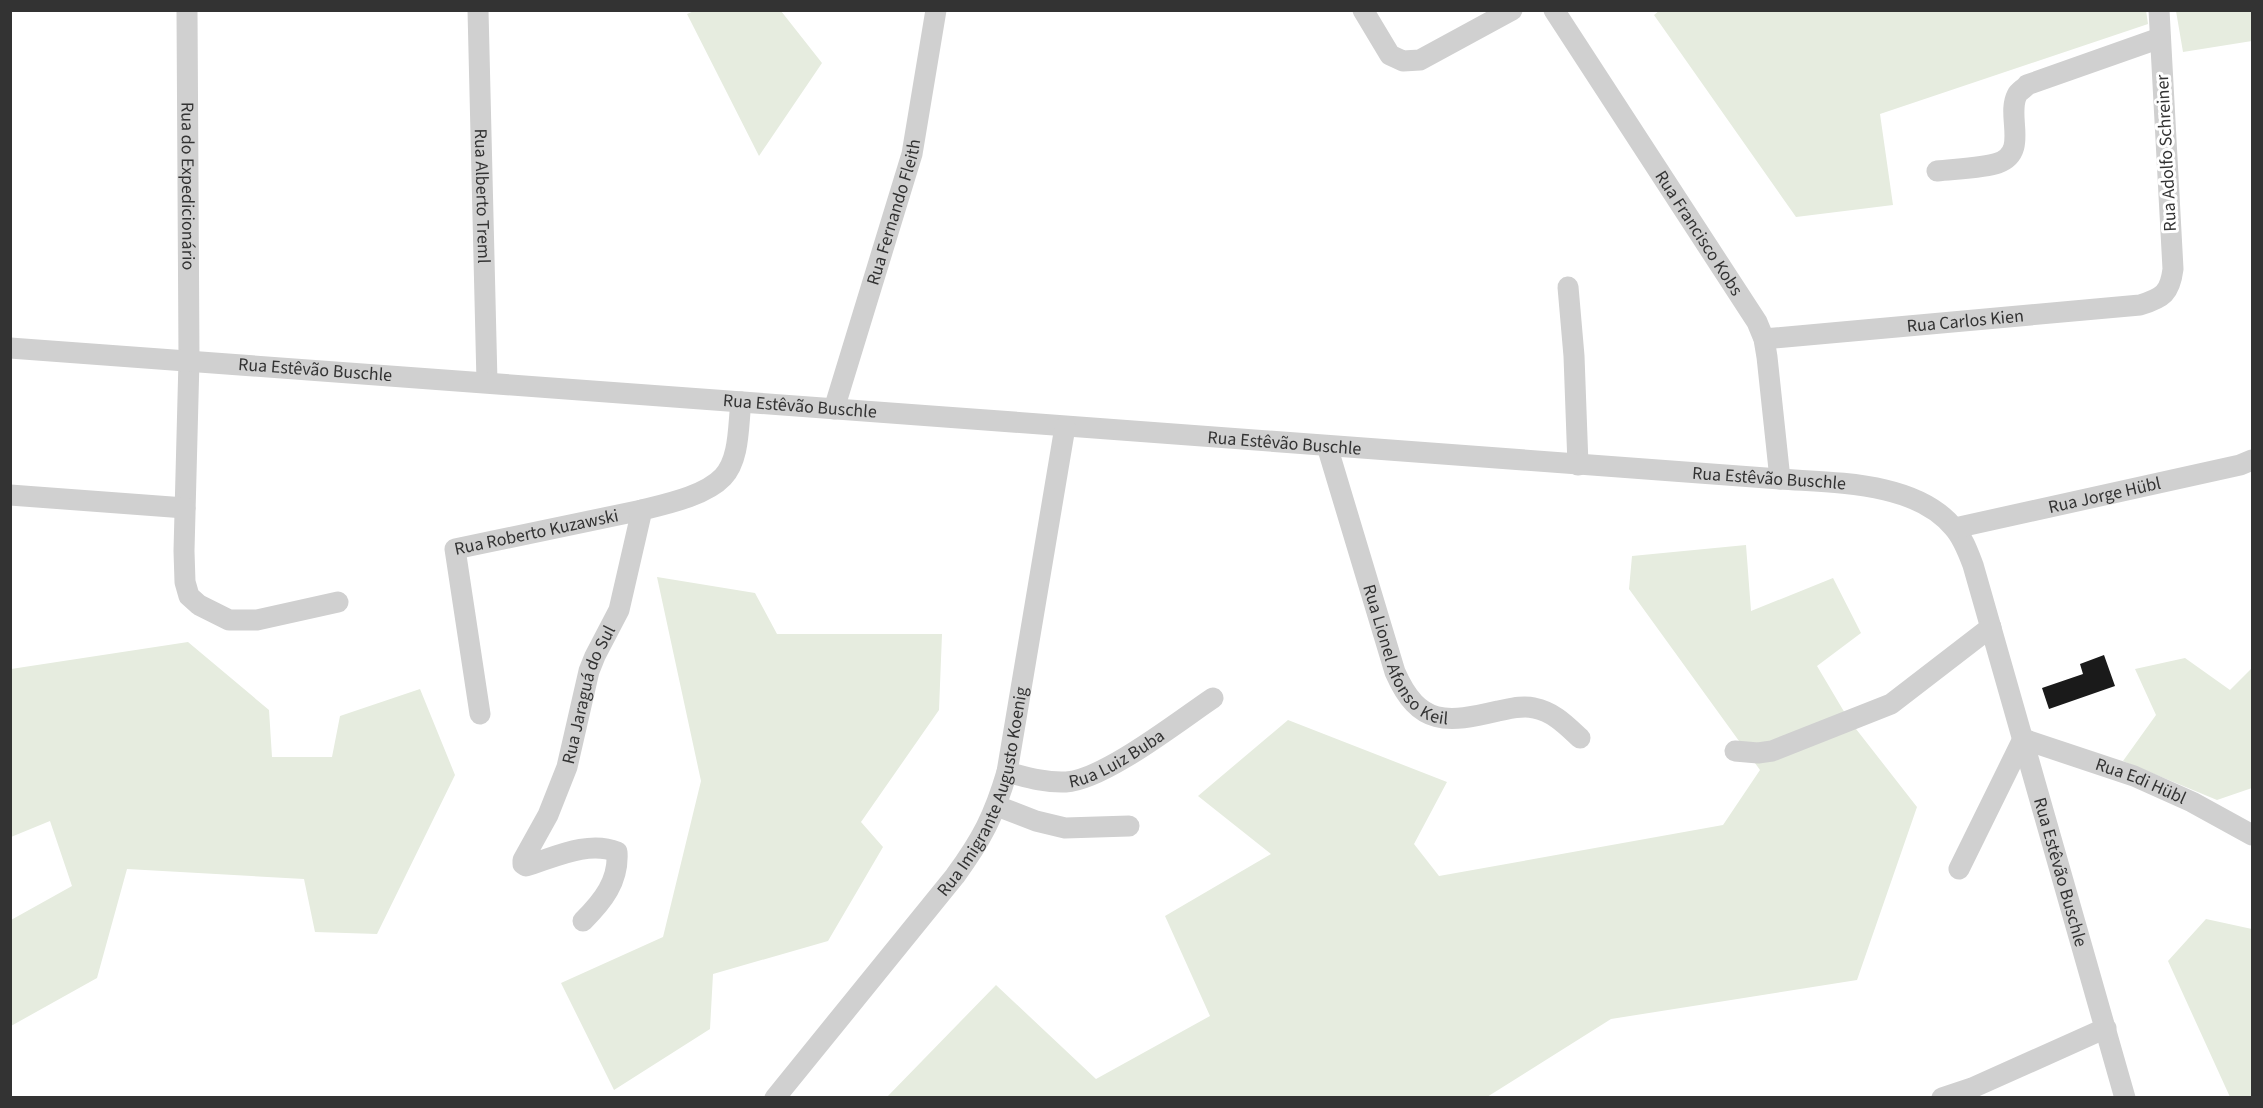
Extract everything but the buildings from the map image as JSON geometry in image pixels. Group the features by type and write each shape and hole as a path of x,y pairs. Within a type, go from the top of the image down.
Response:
{"street":[{"name":"Rua do Expedicionário","path":"187,10 189,360 185,582 189,596 199,605 230,620 243,622 338,602"},
{"name":"Rua Alberto Treml","path":"477,10 488,382"},
{"name":"Rua Fernando Fleith","path":"834,409 912,154 936,10"},
{"path":"1363,10 1390,55 1403,61 1420,60 1512,10"},
{"name":"Rua Francisco Kobs","path":"1554,10 1747,303 1764,339 1779,479"},
{"name":"Rua Adolfo Schreiner","path":"2159,10 2172,269 2171,283 2166,293"},
{"path":"1937,171 1999,163 2011,154 2016,140 2014,108 2017,95 2027,85 2160,38"},
{"path":"1568,287 1574,356 1578,465"},
{"name":"Rua Carlos Kien","path":"1764,339 2140,305 2166,293"},
{"name":"Rua Estêvão Buschle","path":"10,348 1851,484 1909,497 1935,509 1955,528 1973,565 2125,1098"},
{"path":"642,510 696,494 724,477 736,447 741,402"},
{"name":"Rua Imigrante Augusto Koenig","path":"775,1098 955,876 974,849 997,806 1007,772 1065,427"},
{"name":"Rua Lionel Afonso Keil","path":"1327,446 1395,672 1407,695 1426,713 1450,720 1471,718 1518,707 1533,708 1555,715 1580,738"},
{"name":"Rua Jorge Hübl","path":"1955,528 2240,465 2253,460"},
{"path":"10,495 185,507"},
{"name":"Rua Roberto Kuzawski","path":"480,714 455,549 642,510"},
{"name":"Rua Jaraguá do Sul","path":"583,921 606,895 618,866 616,852 606,847 591,847 526,866 523,864 557,795 567,767 589,671 594,656 619,610 642,510"},
{"path":"1735,751 1758,753 1772,751 1891,704 1991,627"},
{"name":"Rua Luiz Buba","path":"1007,772 1054,782 1068,782 1084,778 1114,764 1214,698"},
{"path":"1959,869 2023,739"},
{"name":"Rua Edi Hübl","path":"2023,739 2134,776 2192,802 2253,835"},
{"path":"997,806 1036,821 1065,828 1129,826"},
{"path":"1942,1098 1972,1088 2106,1028"}],"shaded area":[{"path":"1660,10 2146,10 2148,24 1880,114 1893,205 1796,217 1654,15"},
{"path":"694,11 781,11 822,63 759,156 687,14"},
{"path":"2176,11 2252,11 2252,41 2183,52"},
{"path":"1746,545 1751,611 1833,578 1861,633 1817,666 1849,720 1917,807 1857,980 1611,1019 1487,1097 886,1098 996,985 1096,1079 1210,1016 1165,916 1271,854 1198,796 1288,720 1447,782 1414,844 1439,876 1723,825 1760,770 1629,589 1632,556"},
{"path":"657,577 755,593 777,634 942,634 939,710 861,822 883,847 828,941 713,974 710,1029 614,1090 561,983 663,937 701,781"},
{"path":"188,642 269,710 272,757 332,757 340,716 420,689 455,775 377,934 315,932 304,879 127,869 97,978 11,1026 11,920 72,886 50,821 11,837 11,669"},
{"path":"2185,658 2230,690 2252,668 2252,788 2217,800 2123,761 2156,715 2135,669"},
{"path":"2206,919 2252,929 2252,1097 2230,1097 2168,961"}]}
